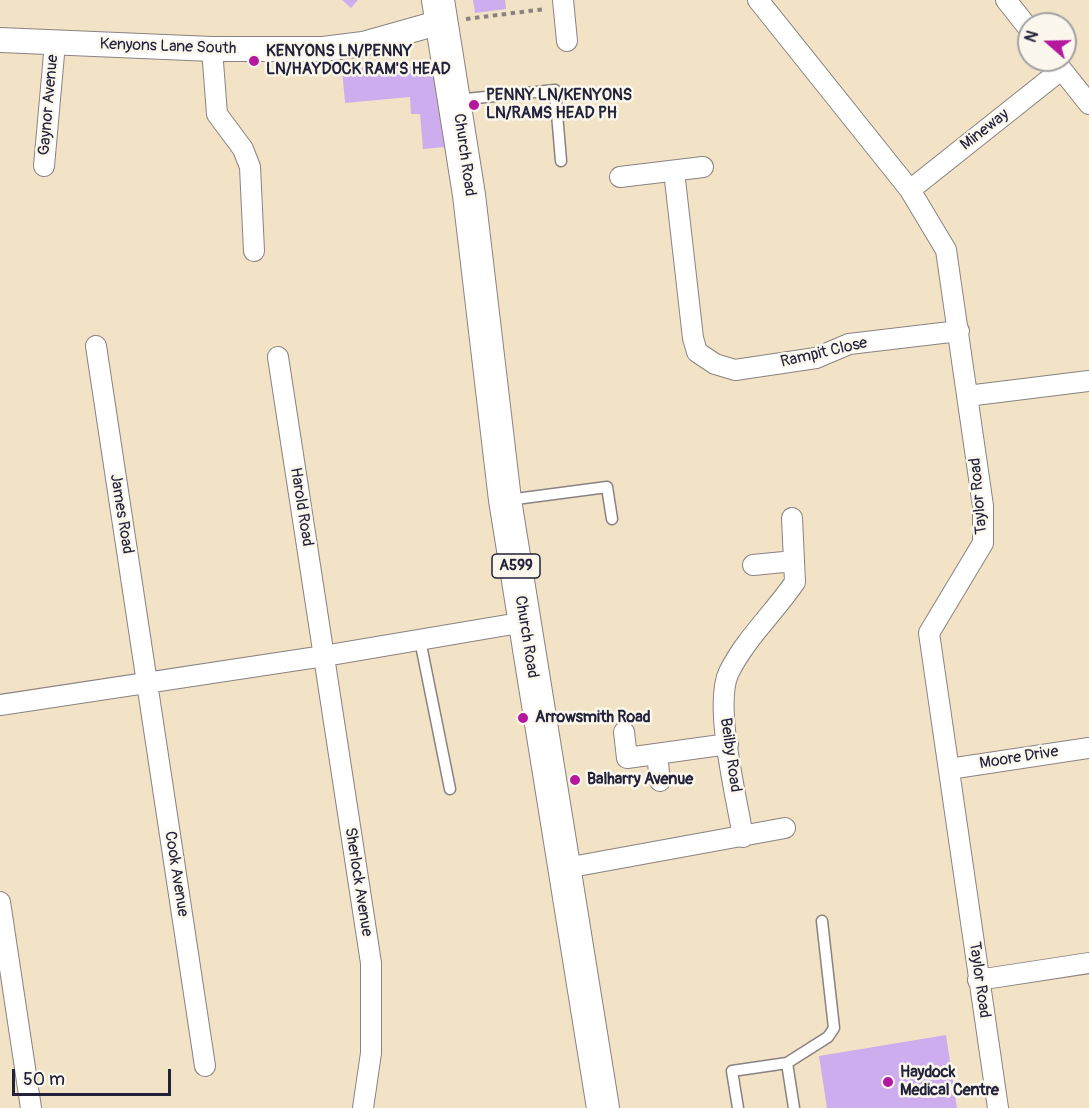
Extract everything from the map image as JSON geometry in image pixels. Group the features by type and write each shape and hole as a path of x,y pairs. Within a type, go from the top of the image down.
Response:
{"main road":[{"name":"Church Road","path":"440,11 456,100 505,500 603,1108"}],"street":[{"name":"Taylor Road","path":"758,0 910,190 946,250 983,506 983,543 928,633 998,1108"},
{"path":"1006,0 1017,14"},
{"path":"563,4 567,42"},
{"name":"Kenyons Lane South","path":"0,40 212,50 344,48 440,11"},
{"name":"Gaynor Avenue","path":"44,166 55,43"},
{"path":"212,50 217,114 243,149 250,167 255,252"},
{"name":"Mineway","path":"910,190 1050,72"},
{"path":"1064,72 1089,104"},
{"path":"620,177 703,167"},
{"name":"Rampit Close","path":"674,171 693,338 698,352 715,364 735,370 816,358 849,344 959,331"},
{"name":"James Road","path":"96,346 147,682"},
{"name":"Harold Road","path":"278,357 324,656"},
{"path":"967,396 1089,381"},
{"path":"753,565 794,561 792,518"},
{"name":"Beilby Road","path":"743,837 723,706 728,674 751,638 795,582 794,561"},
{"path":"0,705 324,656 525,622"},
{"name":"Sherlock Avenue","path":"324,656 372,971 371,1053 363,1108"},
{"name":"Cook Avenue","path":"147,682 205,1066"},
{"path":"624,732 627,758 728,744"},
{"name":"Moore Drive","path":"949,769 1089,748"},
{"path":"657,754 660,781"},
{"path":"566,868 785,828"},
{"path":"0,902 7,997 31,1108"},
{"path":"978,980 1089,963"}],"lane":[{"path":"456,100 555,90 561,161"},
{"path":"505,500 607,487 612,519"},
{"path":"420,640 450,789"},
{"path":"738,1108 732,1071 787,1063 828,1037 834,1028 822,921"},
{"path":"787,1063 794,1108"}],"path":[{"path":"440,11 563,4"}],"building":[{"path":"342,0 358,0 351,8"},
{"path":"473,0 505,0 506,9 475,13"},
{"path":"441,64 456,146 423,149 420,114 411,114 410,97 345,103 342,69"},
{"name":"Haydock Medical Centre","path":"946,1035 957,1108 827,1108 819,1056"}],"place":[{"name":"KENYONS LN/PENNY LN/HAYDOCK RAM'S HEAD","path":"254,61"},
{"name":"PENNY LN/KENYONS LN/RAMS HEAD PH","path":"474,105"},
{"name":"Arrowsmith Road","path":"523,718"},
{"name":"Balharry Avenue","path":"575,780"},
{"name":"Haydock Medical Centre","path":"888,1082"}]}
